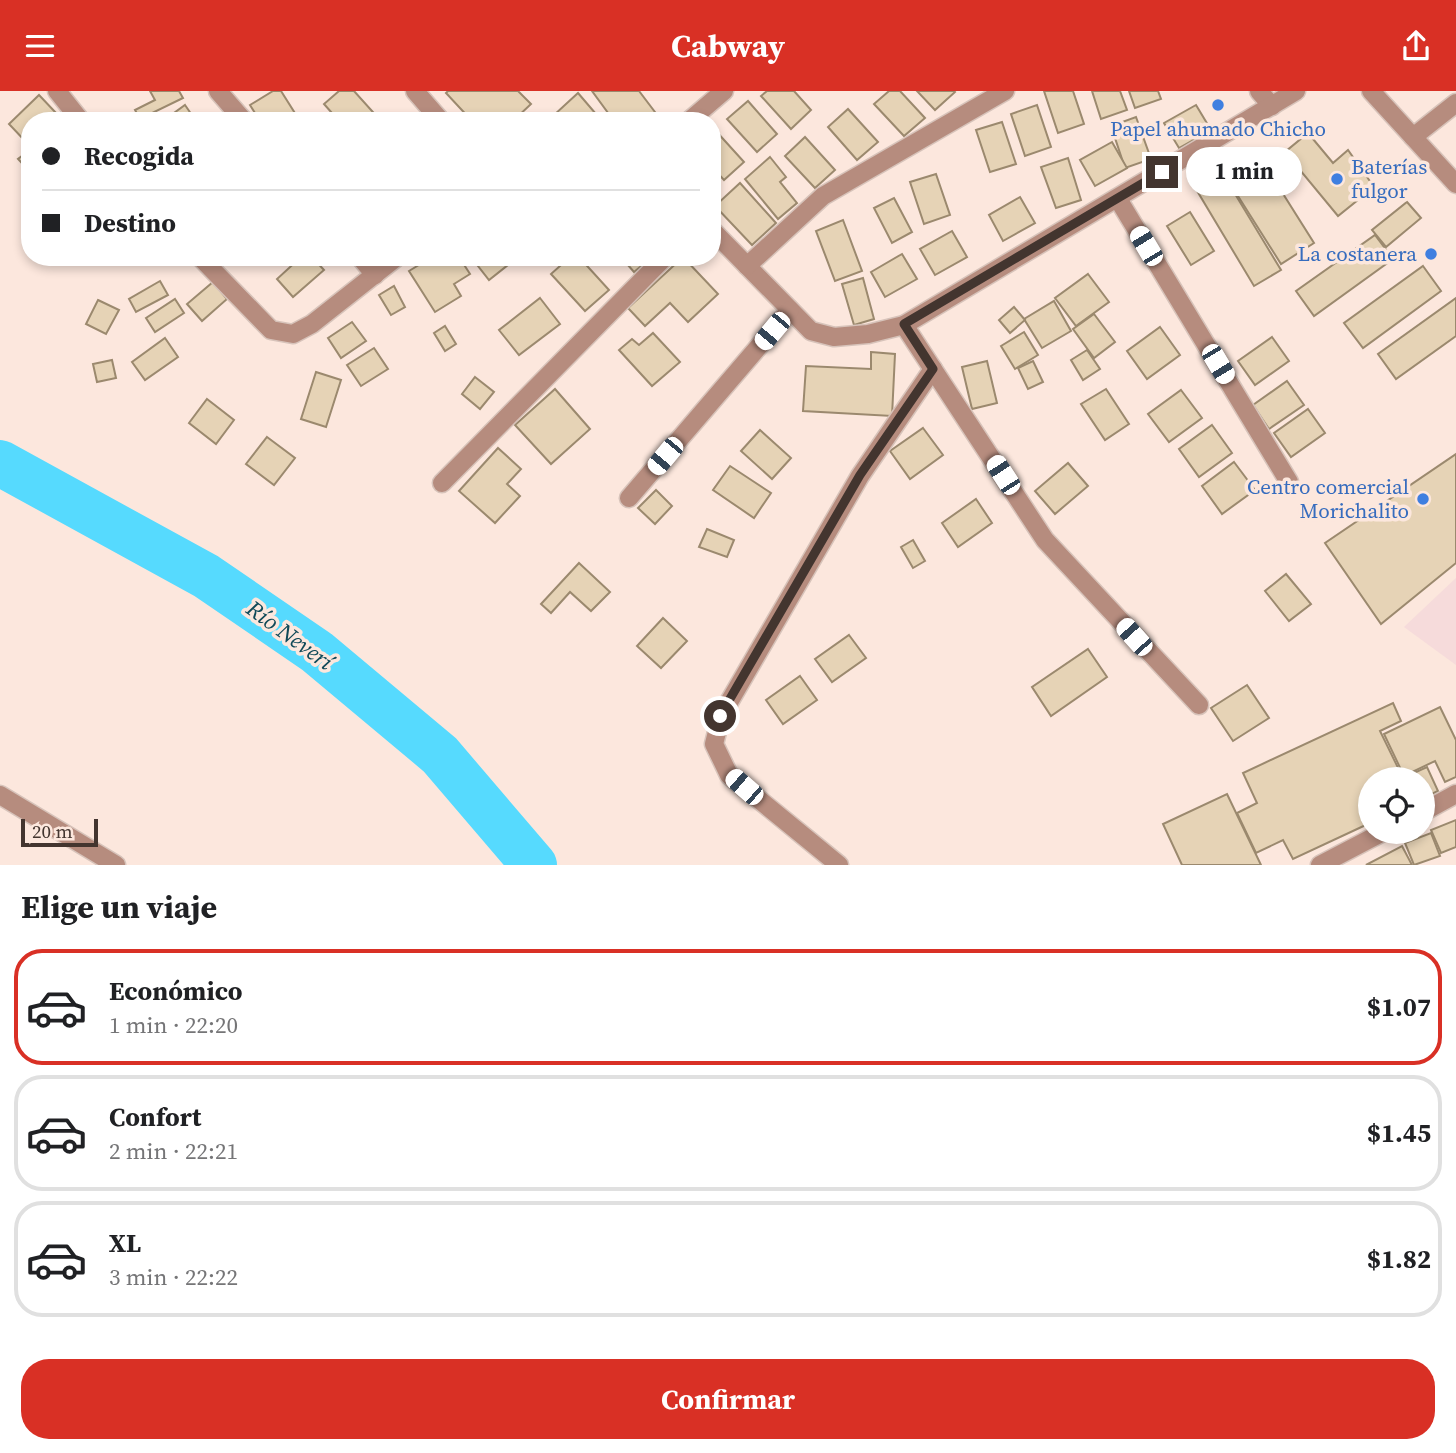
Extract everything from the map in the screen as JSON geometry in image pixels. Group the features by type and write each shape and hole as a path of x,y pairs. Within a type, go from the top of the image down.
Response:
{"street":[{"path":"218,91 236,112"},
{"path":"415,91 433,112"},
{"path":"700,112 724,91"},
{"path":"747,266 823,196 1005,91"},
{"path":"1259,91 1272,106"},
{"path":"721,239 811,331 834,337 868,334 904,324 1296,91"},
{"path":"1371,91 1456,184"},
{"path":"67,94 76,112"},
{"path":"1413,137 1456,103"},
{"path":"1118,199 1289,482"},
{"path":"209,266 271,330 293,334 312,324 386,266"},
{"path":"368,266 375,275"},
{"path":"442,483 656,266"},
{"path":"629,498 790,310"},
{"path":"904,324 1045,540 1199,705"},
{"path":"839,865 729,775 714,744 720,716 860,475 933,369"},
{"path":"1435,805 1456,794"},
{"path":"0,795 116,865"},
{"path":"1320,865 1360,844"}],"shaded area":[{"path":"1456,578 1456,665 1404,627"}],"building":[{"path":"150,91 179,91 183,98 154,112 136,112 135,110 155,100"},
{"path":"273,91 281,91 294,112 254,112 250,105"},
{"path":"339,91 354,91 373,112 331,112 324,104"},
{"path":"518,91 531,104 523,112 464,112 446,93"},
{"path":"592,91 639,91 655,112 607,112"},
{"path":"767,91 794,91 811,110 791,129 761,96"},
{"path":"889,91 900,91 925,118 904,136 874,104"},
{"path":"917,91 954,91 955,92 935,110"},
{"path":"1044,91 1073,91 1084,124 1058,133"},
{"path":"1092,91 1120,91 1127,110 1101,119"},
{"path":"1129,91 1158,91 1161,99 1135,108"},
{"path":"578,93 594,112 557,112"},
{"path":"39,95 55,112 21,112"},
{"path":"748,101 777,134 757,152 727,119"},
{"path":"185,105 190,112 175,112"},
{"path":"1037,105 1051,147 1025,156 1011,114"},
{"path":"1196,105 1211,130 1179,148 1164,123"},
{"path":"848,109 878,142 857,160 828,127"},
{"path":"21,112 21,137 9,124"},
{"path":"1136,117 1151,159 1125,168 1111,126"},
{"path":"1002,122 1016,164 990,172 976,130"},
{"path":"1308,133 1333,163 1348,150 1374,187 1338,216 1285,152"},
{"path":"721,137 744,162 724,180 721,177"},
{"path":"805,137 835,170 815,188 785,156"},
{"path":"1112,142 1127,168 1095,186 1080,160"},
{"path":"1258,154 1314,243 1281,264 1231,185 1256,170 1249,159"},
{"path":"770,157 786,177 780,182 797,203 778,219 745,179"},
{"path":"1068,158 1081,200 1056,208 1041,167"},
{"path":"936,174 950,215 924,224 910,182"},
{"path":"1223,174 1281,270 1254,286 1196,189"},
{"path":"740,183 776,223 752,245 721,212 721,200"},
{"path":"1020,197 1035,223 1003,241 989,215"},
{"path":"894,198 912,232 892,243 874,208"},
{"path":"1407,202 1421,218 1386,247 1372,230"},
{"path":"1190,212 1214,251 1191,265 1167,226"},
{"path":"843,220 862,271 835,281 816,231"},
{"path":"952,231 967,257 935,275 920,249"},
{"path":"1375,235 1393,259 1314,316 1296,291"},
{"path":"902,254 917,279 885,297 871,272"},
{"path":"291,266 320,266 324,270 293,297 277,279"},
{"path":"417,266 465,266 470,274 454,284 461,296 435,312 409,271"},
{"path":"478,266 507,266 489,280"},
{"path":"560,266 587,266 609,290 585,311 551,274"},
{"path":"629,266 641,266 634,272"},
{"path":"673,266 692,266 718,294 688,322 670,303 645,326 628,308"},
{"path":"1423,266 1441,291 1363,348 1344,323"},
{"path":"1088,274 1109,302 1076,326 1055,298"},
{"path":"863,278 874,319 854,325 842,284"},
{"path":"160,281 168,295 136,312 129,299"},
{"path":"213,282 227,299 202,321 187,304"},
{"path":"394,286 405,307 391,315 379,295"},
{"path":"540,298 560,324 519,355 499,330"},
{"path":"1456,298 1456,336 1396,379 1378,354"},
{"path":"175,299 184,313 155,332 146,318"},
{"path":"98,300 119,310 106,334 86,324"},
{"path":"1054,301 1071,331 1042,348 1024,319"},
{"path":"1014,307 1025,320 1010,333 999,320"},
{"path":"1094,314 1115,342 1094,358 1073,329"},
{"path":"352,322 366,341 341,358 328,338"},
{"path":"445,326 456,344 445,351 434,333"},
{"path":"1160,327 1180,355 1147,379 1127,351"},
{"path":"1024,332 1038,355 1015,369 1001,346"},
{"path":"653,333 680,362 652,386 619,350 632,339 639,345"},
{"path":"1272,337 1289,361 1255,385 1238,361"},
{"path":"165,338 178,357 145,380 132,362"},
{"path":"374,348 388,369 361,386 347,365"},
{"path":"1087,350 1100,369 1083,380 1071,360"},
{"path":"871,352 895,354 892,416 803,411 806,366 871,369"},
{"path":"112,360 116,378 97,382 93,364"},
{"path":"987,361 997,403 972,409 962,367"},
{"path":"1033,361 1043,382 1028,389 1018,368"},
{"path":"316,372 341,380 326,427 301,419"},
{"path":"475,377 494,392 480,409 462,394"},
{"path":"1287,381 1304,405 1269,429 1253,405"},
{"path":"555,389 590,429 551,464 515,425"},
{"path":"1106,389 1129,424 1105,440 1081,404"},
{"path":"1181,390 1202,418 1169,442 1148,414"},
{"path":"207,399 234,420 216,444 189,423"},
{"path":"1308,409 1325,433 1291,457 1274,433"},
{"path":"1212,425 1232,453 1199,477 1179,449"},
{"path":"923,428 943,455 910,479 890,451"},
{"path":"760,430 791,458 772,479 741,451"},
{"path":"267,437 295,458 274,485 246,464"},
{"path":"498,448 521,469 507,484 520,496 495,523 459,491"},
{"name":"Centro comercial Morichalito","path":"1456,454 1456,563 1381,624 1325,543"},
{"path":"1234,462 1255,490 1222,514 1202,486"},
{"path":"1068,463 1088,486 1055,514 1035,491"},
{"path":"730,466 771,493 754,518 713,490"},
{"path":"656,490 672,506 655,524 638,508"},
{"path":"976,499 992,523 958,547 942,523"},
{"path":"707,529 734,540 727,557 699,547"},
{"path":"913,540 925,561 913,568 901,547"},
{"path":"579,563 610,592 591,611 570,592 551,613 541,604"},
{"path":"1286,574 1311,604 1289,621 1265,591"},
{"path":"663,618 687,641 661,668 637,646"},
{"path":"849,635 866,658 832,682 815,659"},
{"path":"1088,649 1107,677 1051,716 1032,687"},
{"path":"800,676 817,700 783,724 766,700"},
{"path":"1247,685 1269,718 1233,741 1211,708"},
{"path":"1393,703 1401,721 1380,731 1398,767 1358,767 1358,829 1293,859 1283,840 1256,853 1237,813 1257,803 1243,773"},
{"path":"1440,707 1456,740 1456,777 1445,782 1435,761 1423,767 1400,767 1384,734"},
{"path":"1227,794 1261,865 1182,865 1163,824"},
{"path":"1456,820 1456,847 1441,853 1435,839 1435,828"},
{"path":"1435,843 1440,856 1414,865 1405,844"},
{"path":"1402,846 1412,865 1366,865"}],"waterway":[{"name":"Río Neverí","path":"0,463 206,576 317,652 440,755 534,865"}],"place":[{"name":"Papel ahumado Chicho","path":"1218,105"},
{"name":"Baterías fulgor","path":"1337,179"},
{"name":"La costanera","path":"1431,254"},
{"name":"Centro comercial Morichalito","path":"1423,499"}],"route":[{"path":"720,716 798,586 860,475 933,369 904,324 1162,172"}]}
